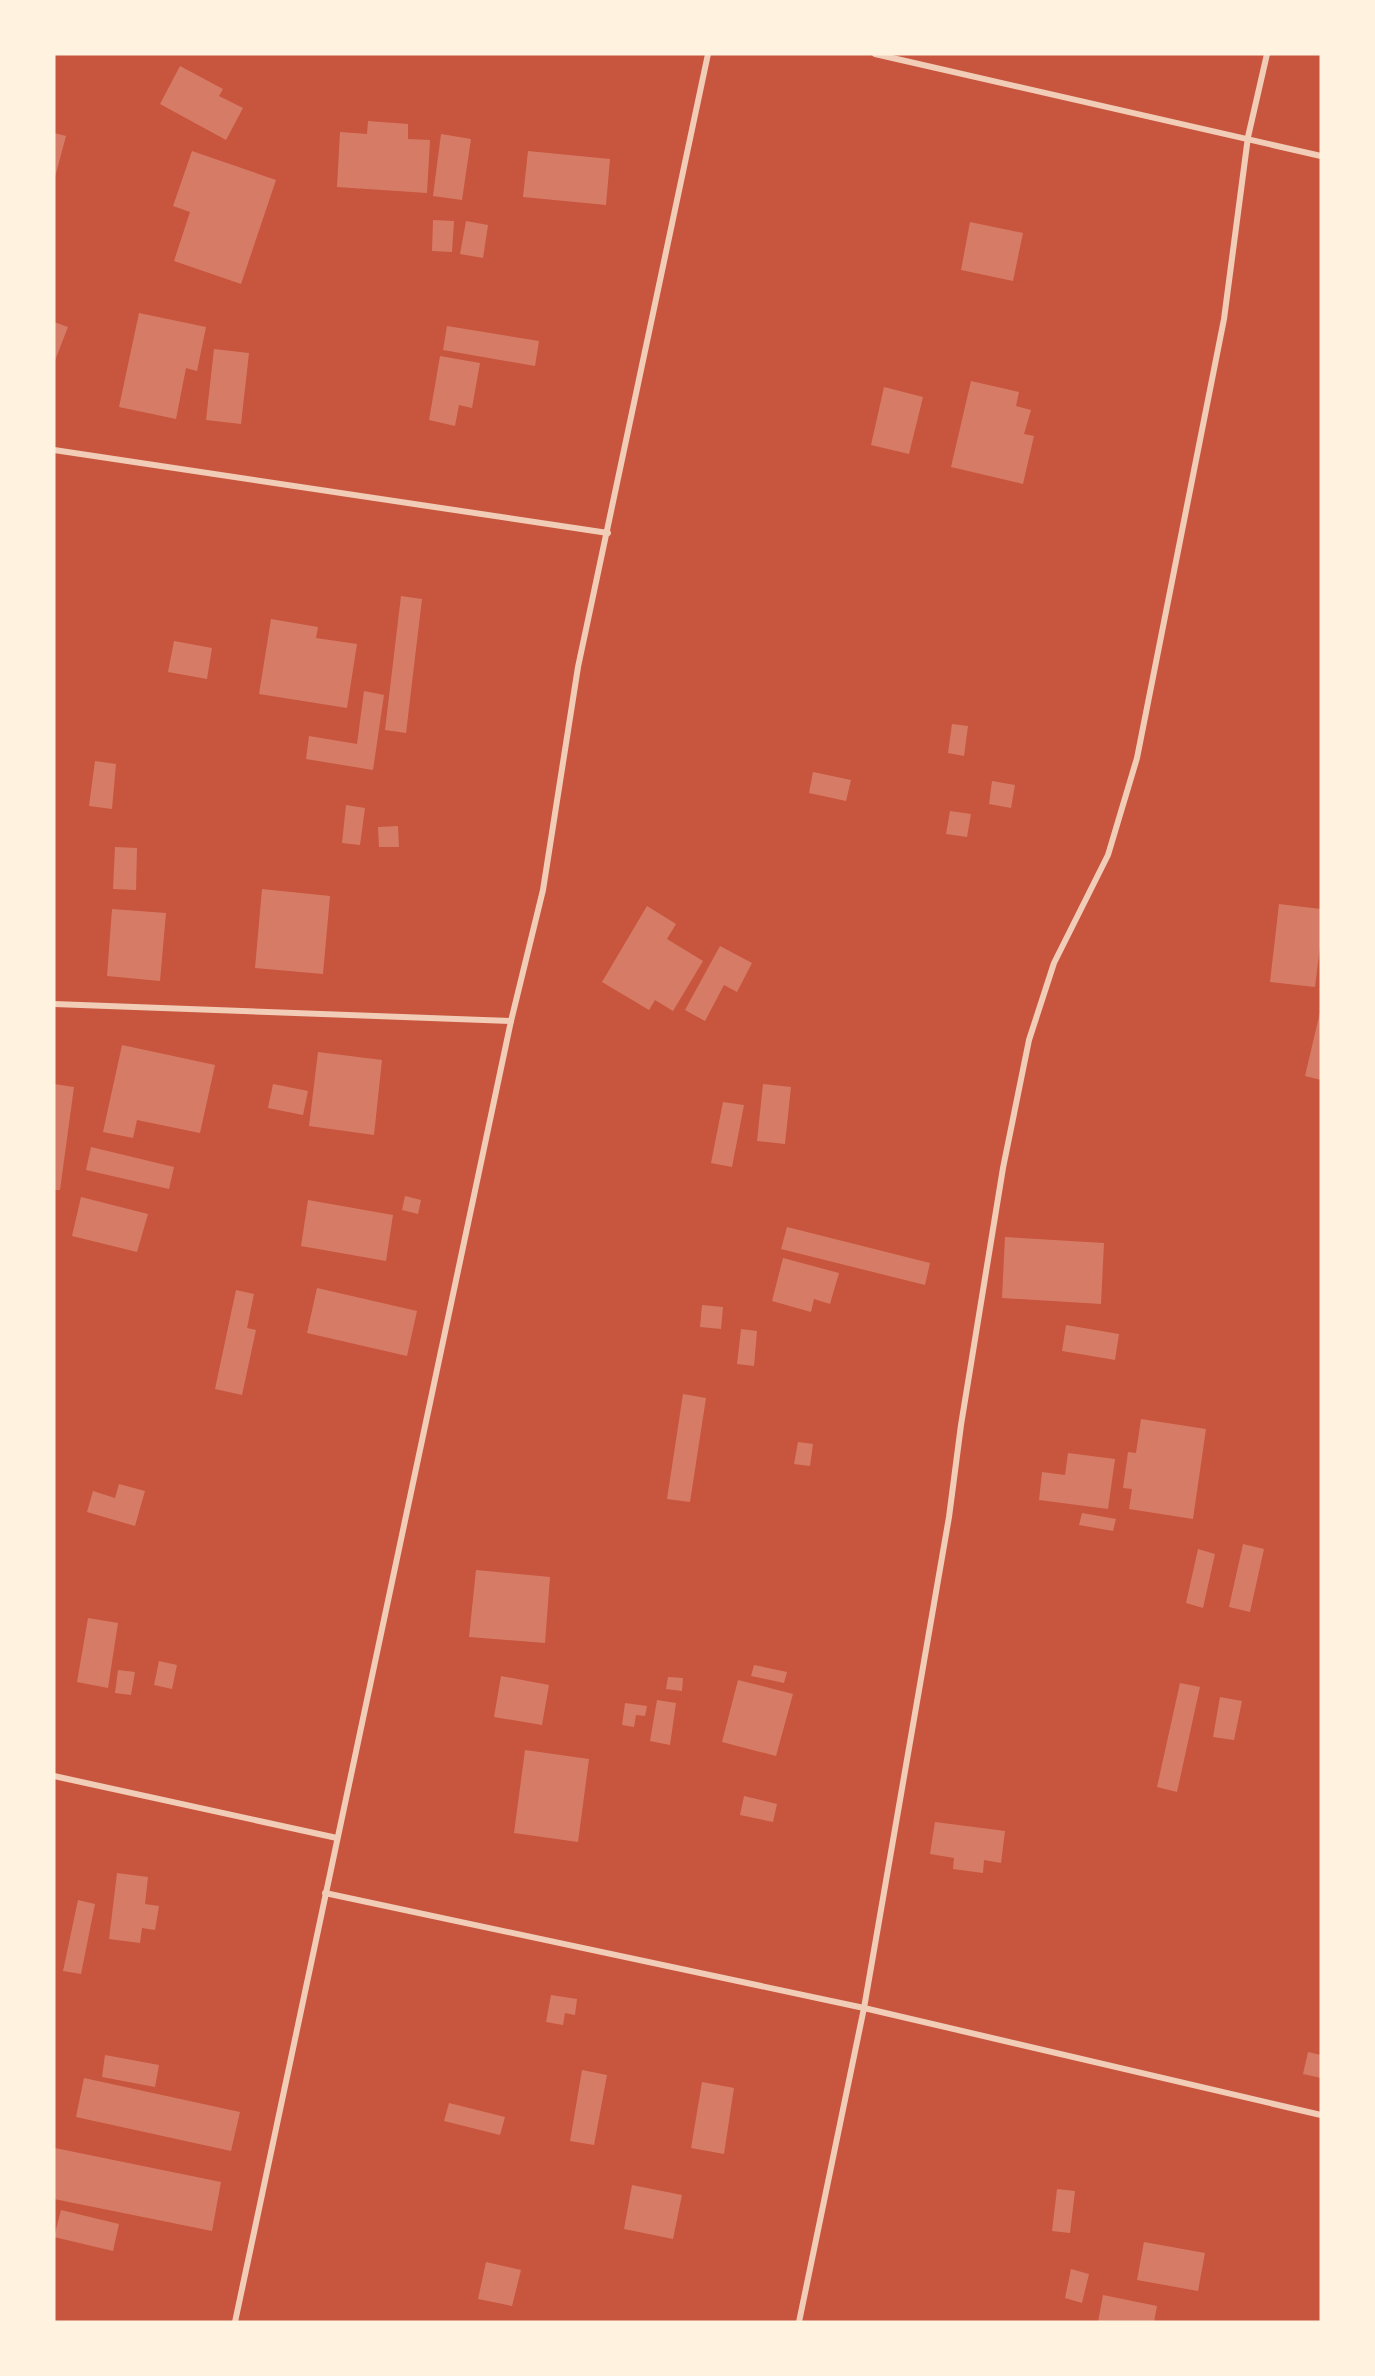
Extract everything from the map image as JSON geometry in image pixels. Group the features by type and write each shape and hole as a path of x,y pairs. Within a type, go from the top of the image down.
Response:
{"street":[{"path":"235,2322 511,1021 543,890 578,668 708,54"},
{"path":"875,54 1248,137 1321,156"},
{"path":"799,2322 864,2008 949,1517 961,1425 1003,1168 1029,1040 1054,963 1108,855 1137,758 1224,319 1248,137 1267,54"},
{"path":"54,450 608,532"},
{"path":"54,1004 511,1021"},
{"path":"54,1776 337,1838"},
{"path":"325,1893 864,2008 1321,2115"}],"building":[{"path":"180,66 223,89 219,96 243,108 226,140 160,104"},
{"path":"368,121 408,124 408,139 430,140 427,193 337,187 340,132 367,134"},
{"path":"54,133 66,136 55,177 54,177"},
{"path":"441,134 471,139 462,200 433,196"},
{"path":"192,151 276,180 241,284 174,261 190,212 173,206"},
{"path":"528,151 610,159 606,205 523,197"},
{"path":"433,220 454,221 452,252 432,251"},
{"path":"466,221 488,225 483,258 460,254"},
{"path":"970,222 1023,233 1013,281 961,270"},
{"path":"139,313 206,327 197,371 186,368 176,419 119,407"},
{"path":"54,322 68,327 54,363"},
{"path":"447,326 539,341 535,366 443,350"},
{"path":"214,349 249,353 241,424 206,420"},
{"path":"440,356 480,363 472,408 459,405 455,426 429,420"},
{"path":"971,381 1019,392 1016,406 1031,410 1024,434 1034,436 1023,484 951,467"},
{"path":"884,387 923,397 909,454 871,445"},
{"path":"401,596 422,599 406,733 385,730"},
{"path":"271,619 318,627 316,638 357,644 347,708 259,694"},
{"path":"174,641 212,648 207,679 168,672"},
{"path":"364,691 384,695 373,770 306,759 309,736 357,744"},
{"path":"952,724 968,726 964,756 948,753"},
{"path":"95,761 116,764 112,809 89,806"},
{"path":"813,772 851,780 846,801 809,793"},
{"path":"992,781 1015,785 1011,808 989,804"},
{"path":"346,805 365,808 360,845 342,843"},
{"path":"950,811 971,814 967,837 946,834"},
{"path":"398,826 399,847 379,847 378,827"},
{"path":"115,847 137,848 136,890 113,889"},
{"path":"262,889 330,896 323,974 255,968"},
{"path":"1279,904 1321,909 1321,939 1315,987 1270,982"},
{"path":"647,906 676,924 667,939 703,961 673,1011 655,1000 649,1010 602,982"},
{"path":"112,909 166,913 160,981 107,976"},
{"path":"720,946 752,963 737,992 724,985 705,1021 685,1010"},
{"path":"1321,1008 1321,1080 1305,1076"},
{"path":"122,1045 215,1065 200,1133 137,1120 133,1138 103,1132"},
{"path":"318,1052 382,1060 374,1135 309,1126"},
{"path":"54,1084 74,1087 60,1190 54,1190"},
{"path":"273,1084 308,1091 303,1115 268,1108"},
{"path":"763,1084 791,1087 785,1144 757,1141"},
{"path":"723,1102 744,1105 732,1167 711,1163"},
{"path":"91,1147 174,1167 169,1189 86,1170"},
{"path":"405,1196 421,1200 418,1214 402,1210"},
{"path":"81,1197 148,1214 137,1252 72,1236"},
{"path":"308,1200 393,1215 386,1261 301,1246"},
{"path":"787,1227 930,1263 925,1285 781,1249"},
{"path":"1005,1237 1104,1243 1101,1304 1002,1298"},
{"path":"783,1258 839,1273 830,1304 814,1299 811,1312 772,1301"},
{"path":"317,1288 417,1311 407,1356 307,1333"},
{"path":"236,1290 254,1294 247,1328 256,1330 242,1395 215,1389"},
{"path":"702,1305 723,1307 721,1329 700,1327"},
{"path":"1066,1325 1119,1334 1115,1360 1062,1351"},
{"path":"741,1329 757,1331 754,1366 737,1364"},
{"path":"683,1394 706,1398 690,1502 667,1499"},
{"path":"1141,1419 1206,1429 1193,1519 1129,1509 1132,1489 1123,1488 1128,1452 1136,1453"},
{"path":"798,1442 813,1444 810,1466 794,1464"},
{"path":"1068,1453 1115,1459 1108,1509 1039,1500 1042,1472 1065,1475"},
{"path":"119,1484 145,1491 135,1526 87,1512 93,1491 115,1498"},
{"path":"1082,1513 1116,1519 1113,1531 1079,1525"},
{"path":"1243,1544 1264,1549 1250,1612 1229,1607"},
{"path":"1198,1549 1215,1554 1203,1608 1186,1603"},
{"path":"476,1570 550,1577 545,1643 469,1637"},
{"path":"88,1618 118,1623 108,1688 77,1682"},
{"path":"159,1661 177,1665 172,1689 154,1685"},
{"path":"754,1665 787,1672 784,1683 751,1676"},
{"path":"118,1670 135,1672 131,1695 115,1693"},
{"path":"501,1676 549,1685 542,1725 494,1717"},
{"path":"668,1677 683,1678 682,1691 666,1689"},
{"path":"738,1680 793,1694 776,1756 722,1742"},
{"path":"1180,1683 1200,1687 1177,1792 1157,1787"},
{"path":"1220,1697 1242,1701 1234,1740 1213,1737"},
{"path":"657,1700 676,1703 670,1745 650,1741"},
{"path":"625,1703 647,1706 645,1716 636,1715 634,1727 622,1725"},
{"path":"525,1750 589,1759 578,1842 514,1833"},
{"path":"744,1796 777,1804 773,1822 740,1815"},
{"path":"935,1822 1005,1831 1001,1863 984,1860 983,1873 953,1869 954,1858 930,1854"},
{"path":"117,1873 148,1877 145,1904 159,1906 155,1930 142,1928 140,1943 109,1939"},
{"path":"78,1900 95,1904 81,1974 63,1971"},
{"path":"551,1995 577,1999 575,2015 565,2013 563,2025 546,2022"},
{"path":"1308,2052 1321,2055 1321,2078 1303,2074"},
{"path":"105,2055 159,2065 155,2087 102,2077"},
{"path":"582,2070 607,2075 594,2145 570,2141"},
{"path":"84,2078 240,2112 231,2151 76,2117"},
{"path":"702,2082 734,2088 724,2154 691,2148"},
{"path":"449,2103 505,2117 500,2135 444,2121"},
{"path":"55,2148 221,2182 212,2231 54,2199"},
{"path":"632,2185 682,2195 673,2239 624,2229"},
{"path":"1057,2189 1075,2191 1070,2233 1052,2231"},
{"path":"61,2210 119,2224 113,2251 54,2237"},
{"path":"1144,2242 1205,2253 1198,2291 1137,2280"},
{"path":"486,2262 521,2270 512,2306 478,2299"},
{"path":"1071,2269 1089,2274 1082,2303 1065,2298"},
{"path":"1103,2295 1157,2306 1154,2322 1098,2322"}]}
